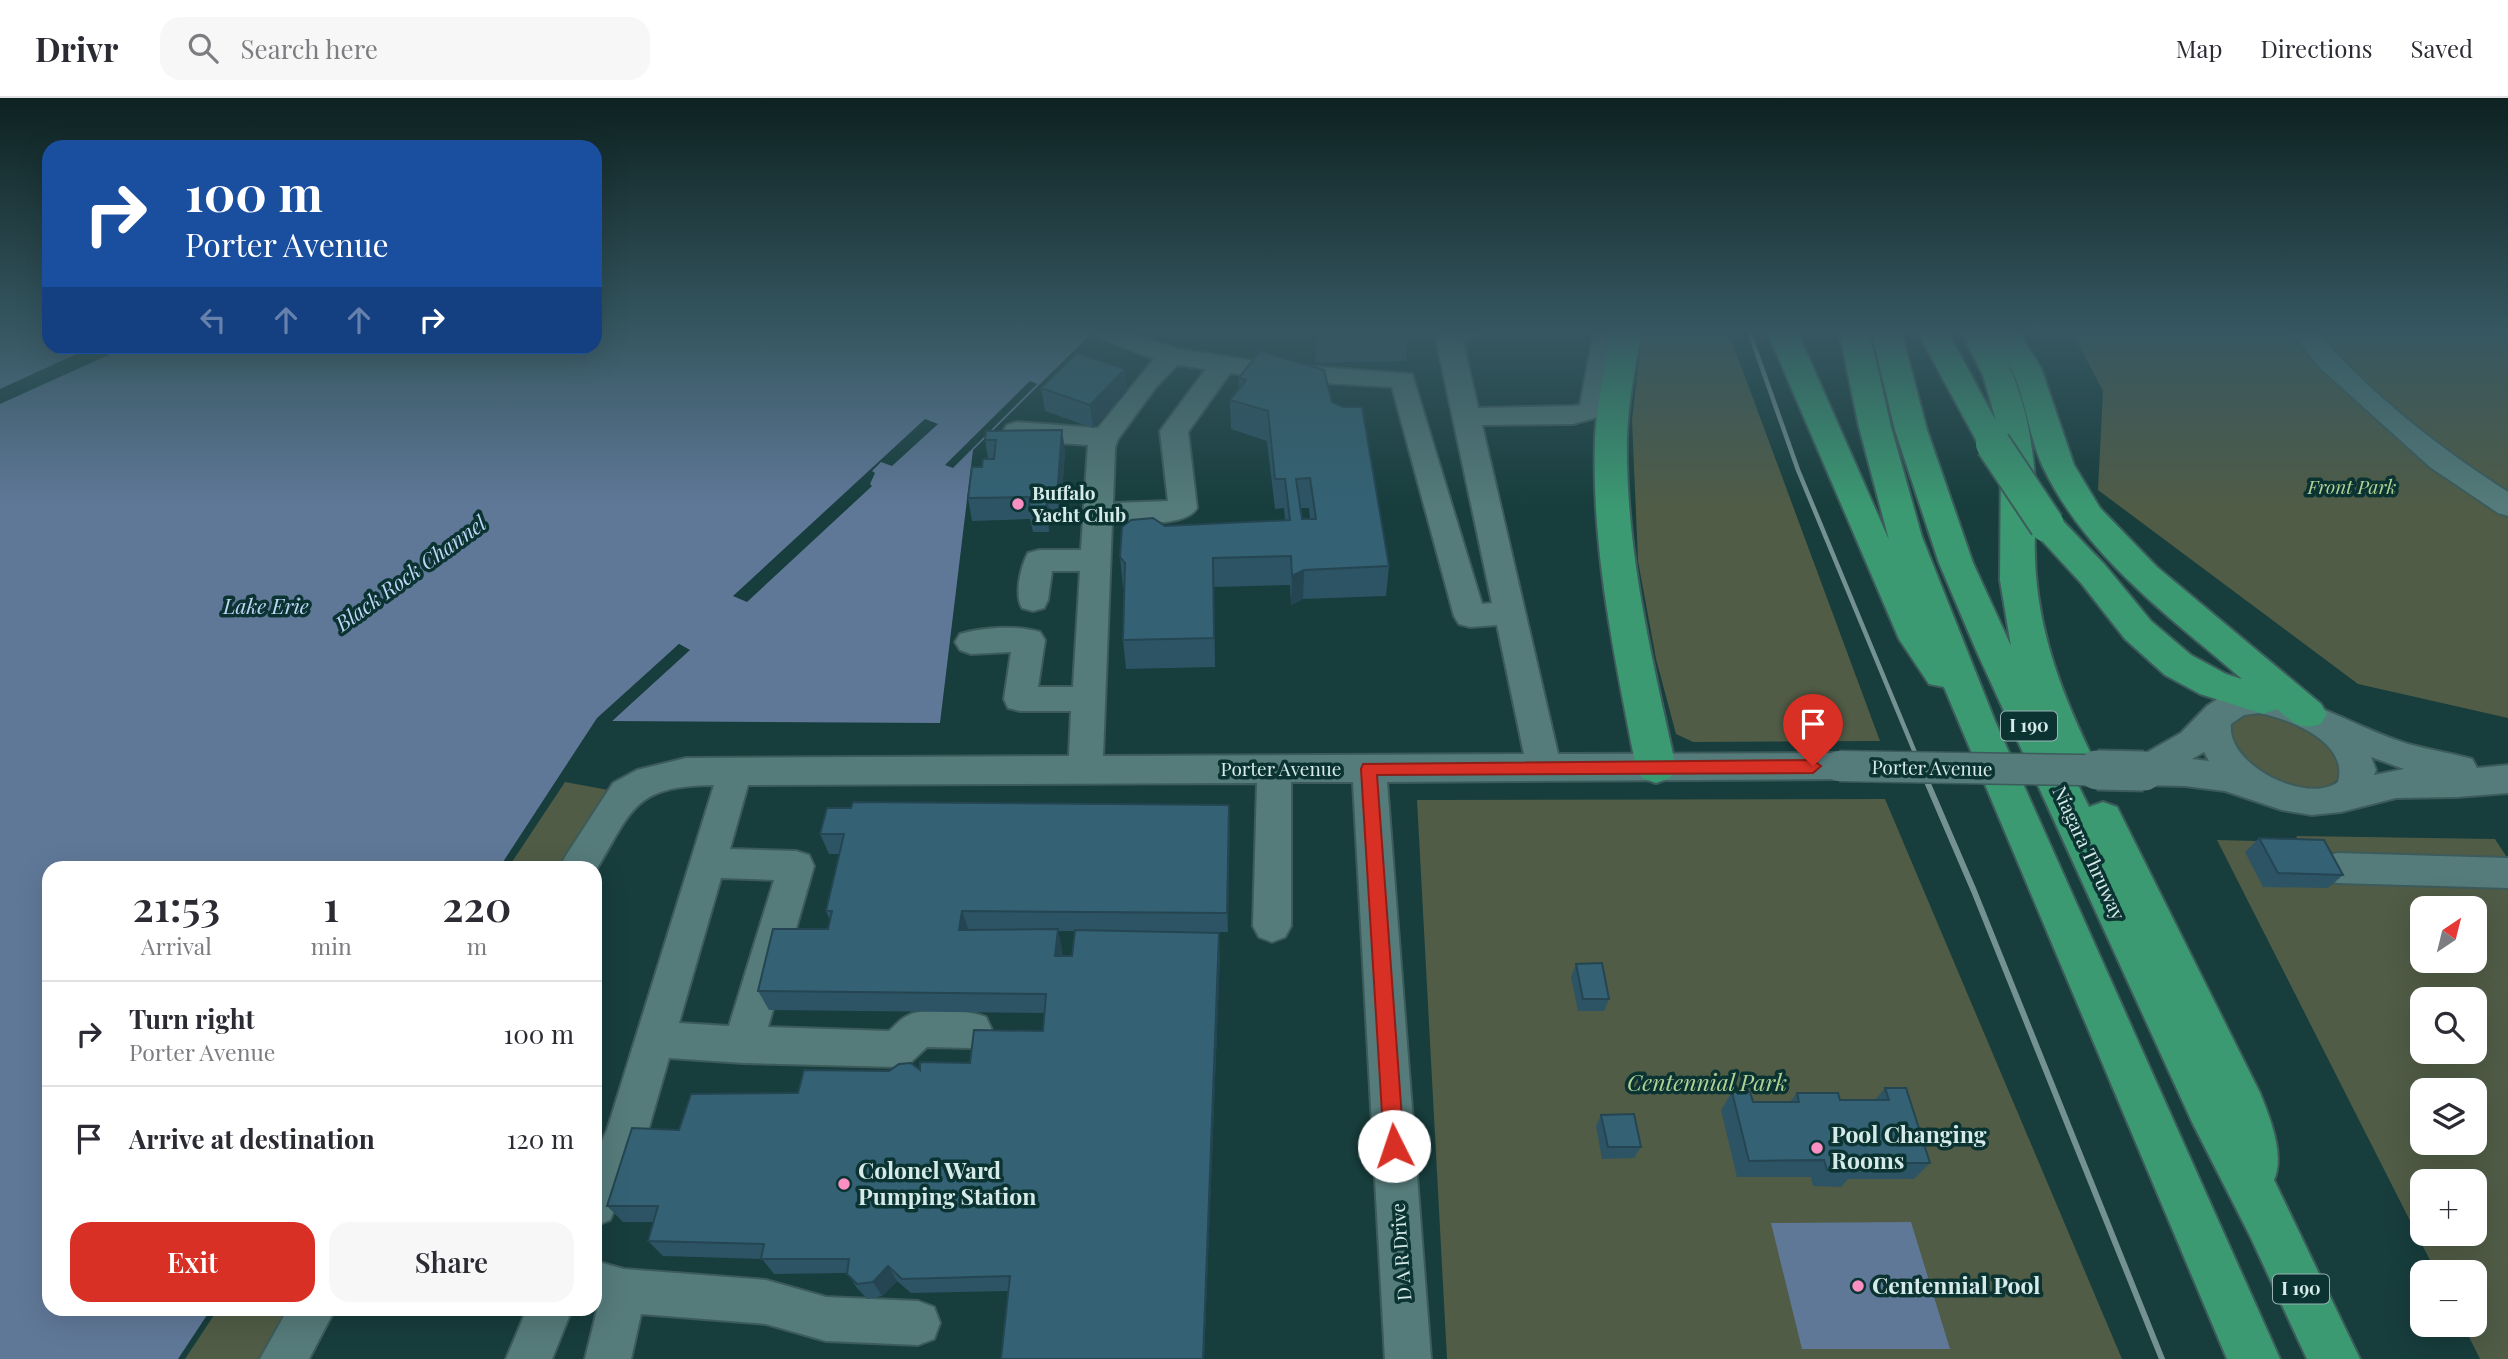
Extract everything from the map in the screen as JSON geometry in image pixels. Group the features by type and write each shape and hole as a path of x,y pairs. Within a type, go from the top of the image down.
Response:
{"highway":[{"path":"1617,390 1611,434 1611,483 1616,549 1631,645 1656,767"},
{"path":"1808,390 1917,639 1976,721"},
{"path":"1810,390 1810,395"},
{"name":"I 190","path":"1867,390 1905,537 1976,721 2254,1359"},
{"name":"Niagara Thruway","path":"1901,390 1914,443 1956,563 1994,650 2208,1106 2268,1219 2334,1359"},
{"path":"1964,390 1993,444 2047,525 2093,574 2138,630 2178,665 2213,684 2263,700"},
{"path":"2005,390 2017,435 2020,512 2016,553 2018,589 2028,645 2046,698 2067,744 2242,1109 2268,1219"},
{"path":"2035,390 2058,465 2088,516 2112,544 2145,576 2319,721"}],"street":[{"path":"1085,770 1101,447 1128,390"},
{"path":"1096,513 1177,511 1183,508 1174,431 1204,390"},
{"path":"1406,390 1469,616 1510,612"},
{"path":"1462,390 1544,768"},
{"path":"1466,417 1573,415 1592,410 1596,390"},
{"path":"2360,390 2440,461 2508,506"},
{"path":"1011,431 1105,437"},
{"path":"1034,600 1039,561 1094,561"},
{"path":"971,642 1029,640 1020,699 1088,699"},
{"name":"Porter Avenue","path":"2144,771 2193,742 2225,708 2241,701 2263,700 2286,705 2404,756 2503,787"},
{"name":"Porter Avenue","path":"2215,719 2213,733 2230,765 2247,780 2269,792"},
{"path":"2319,721 2345,743 2355,760 2358,775 2353,789 2341,799"},
{"name":"Porter Avenue","path":"582,861 625,793 635,786 686,772 1839,766 2179,771 2223,776 2295,801 2320,803 2398,784 2465,783 2503,787"},
{"path":"1272,926 1274,769"},
{"name":"D A R Drive","path":"1369,769 1408,1359"},
{"path":"602,1189 627,1131 736,772"},
{"path":"710,863 796,866 743,1045"},
{"path":"2337,868 2508,873"},
{"path":"655,1039 743,1045 897,1049 919,1029 972,1030"},
{"path":"608,1359 609,1287 766,1302 826,1319 918,1323"},
{"path":"283,1359 309,1316"},
{"path":"529,1359 547,1316"}],"green space":[{"path":"1635,390 1750,390 1880,741 1693,742 1676,734 1656,659 1638,561 1632,420"},
{"name":"Front Park","path":"2508,390 2508,718 2358,684 2098,490 2103,391"},
{"path":"2249,710 2283,713 2331,743 2341,769 2337,780 2327,787 2311,790 2274,783 2231,747 2228,723"},
{"path":"565,782 625,793 582,861 513,861"},
{"name":"Centennial Park","path":"1885,799 2122,1359 1447,1359 1417,800"},
{"path":"2297,836 2495,839 2508,859 2508,1359 2480,1359 2469,1337 2487,1337 2487,1260 2430,1260 2423,1246 2487,1246 2487,1169 2410,1169 2410,1221 2217,840 2295,842"},
{"path":"213,1316 309,1316 283,1359 185,1359"}],"water":[{"name":"Lake Erie","path":"0,390 1034,390 973,450 940,723 612,721 689,650 679,644 597,718 504,861 42,861 42,1316 206,1316 178,1359 0,1359"},
{"name":"Centennial Pool","path":"1911,1222 1950,1349 1802,1349 1771,1223"}],"pier":[{"path":"0,390 31,390 0,404"},
{"path":"1021,390 1031,390 953,468 945,465"},
{"path":"925,419 938,424 892,466 881,462 872,471 875,473 870,484 872,486 747,602 733,596"},
{"path":"679,644 690,650 612,721 608,721 684,651 680,649 599,722 595,722"}],"building":[{"path":"1046,390 1105,390 1090,405"},
{"path":"1238,390 1329,390 1332,402 1343,407 1362,407 1389,566 1304,570 1292,576 1291,556 1213,558 1214,638 1123,640 1125,563 1120,557 1122,527 1131,520 1153,518 1165,526 1290,520 1285,479 1275,479 1268,411 1230,400","holes":["1310,478 1316,519 1302,519 1296,479"]},
{"path":"1062,430 1057,496 1047,496 1046,510 1029,510 1030,497 968,498 972,467 982,467 983,459 994,459 996,440 985,440 986,431"},
{"path":"853,802 1229,805 1227,913 962,911 959,930 1058,929 1055,956 1072,956 1075,930 1219,933 1203,1359 1001,1359 1010,1276 902,1279 888,1266 873,1282 857,1284 847,1274 849,1259 761,1259 764,1244 648,1241 658,1206 607,1206 632,1128 679,1130 691,1094 798,1093 804,1070 889,1071 899,1064 911,1063 920,1070 920,1062 970,1063 974,1030 1043,1031 1046,994 758,991 773,929 828,929 832,911 826,911 844,834 820,834 827,808 851,808"},
{"path":"2259,838 2324,840 2343,875 2278,873"},
{"path":"1602,963 1609,999 1583,999 1576,964"},
{"name":"Pool Changing Rooms","path":"1885,1088 1906,1088 1930,1163 1854,1163 1856,1170 1827,1170 1824,1160 1749,1161 1732,1092 1750,1092 1753,1102 1799,1102 1797,1093 1838,1093 1840,1100 1889,1100"},
{"path":"1634,1114 1641,1147 1608,1147 1601,1115"}],"railway":[{"path":"1770,390 1798,470 1923,772"},
{"path":"1922,770 1974,891 2162,1359"}],"place":[{"name":"Buffalo Yacht Club","path":"1018,504"},
{"name":"Pool Changing Rooms","path":"1817,1148"},
{"name":"Colonel Ward Pumping Station","path":"844,1184"},
{"name":"Centennial Pool","path":"1858,1286"}],"route":[{"path":"1394,1146 1369,769 1813,766"}],"water label":[{"name":"Black Rock Channel","path":"411,574"}]}
